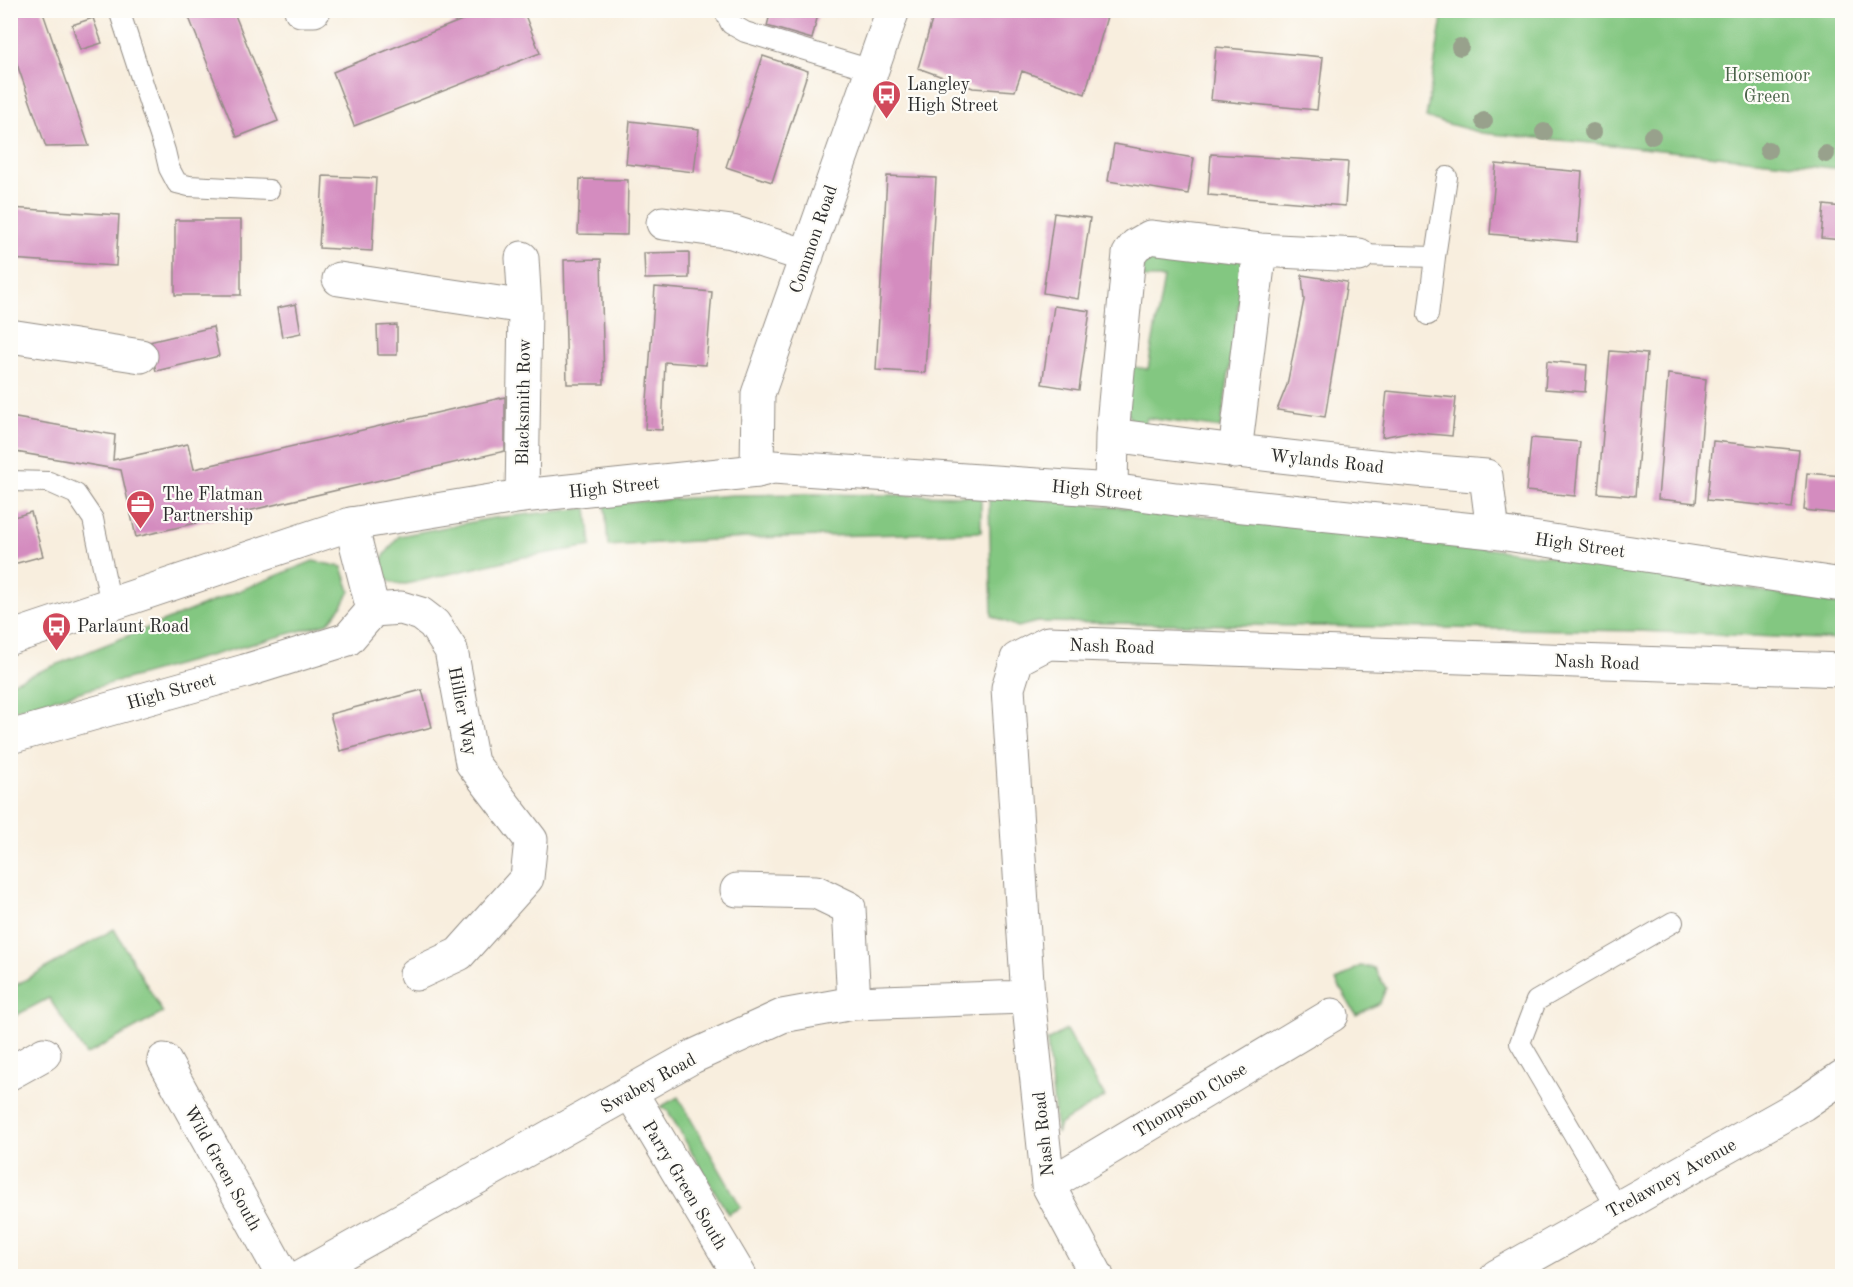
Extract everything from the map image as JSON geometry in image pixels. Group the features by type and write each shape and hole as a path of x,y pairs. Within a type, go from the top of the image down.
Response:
{"street":[{"path":"301,10 314,10"},
{"name":"Common Road","path":"756,471 758,394 893,10"},
{"path":"663,223 732,232 807,256"},
{"path":"1111,490 1112,435 1129,254 1136,245 1150,237 1260,250 1359,255"},
{"path":"1235,452 1260,250"},
{"name":"Blacksmith Row","path":"522,258 525,307 522,496"},
{"path":"339,279 525,307"},
{"path":"10,336 141,356"},
{"name":"Wylands Road","path":"1112,435 1235,452 1486,476 1493,532"},
{"name":"High Street","path":"10,638 351,524 522,496 773,468 1111,490 1493,532 1842,585"},
{"path":"351,524 373,610"},
{"name":"Hillier Way","path":"373,610 401,608 421,614 434,624 451,650 472,763 531,840 527,878 459,954 416,974"},
{"name":"High Street","path":"10,737 245,671 348,639 373,610"},
{"name":"Nash Road","path":"1097,1276 1048,1185 1028,997 1008,688 1017,659 1048,643 1842,670"},
{"path":"737,890 816,892 849,908 854,1004"},
{"name":"Swabey Road","path":"302,1276 692,1057 782,1016 854,1004 1028,997"},
{"name":"Thompson Close","path":"1048,1185 1332,1015"},
{"path":"10,1073 44,1054"},
{"name":"Wild Green South","path":"164,1060 283,1276"},
{"name":"Trelawney Avenue","path":"1497,1276 1803,1104 1842,1077"},
{"name":"Parry Green South","path":"631,1093 740,1276"}],"lane":[{"path":"119,10 169,168 177,183 189,186 269,190"},
{"path":"724,10 731,24 745,32 872,70"},
{"path":"1428,315 1447,177"},
{"path":"1359,255 1435,257"},
{"path":"10,481 49,482 76,494 93,519 111,604"},
{"path":"1617,1208 1521,1043 1536,1001 1673,922"}],"green space":[{"name":"Horsemoor Green","path":"1443,11 1842,11 1842,169 1482,133 1426,118"},
{"path":"1177,239 1245,260 1221,428 1147,418 1144,429 1131,421 1124,405 1126,366 1148,369 1164,278 1141,278 1147,255"},
{"path":"733,495 981,496 981,532 748,538 608,546 605,504"},
{"path":"993,495 1354,531 1604,564 1842,605 1842,640 1639,631 1037,622 1018,627 992,616 989,501"},
{"path":"587,508 591,546 518,558 406,584 388,580 382,574 378,564 399,536 493,518"},
{"path":"313,561 342,567 350,591 342,606 328,623 11,711 11,683"},
{"path":"114,929 163,1013 86,1055 49,998 11,1018 11,988"},
{"path":"1360,966 1374,968 1386,988 1380,1003 1356,1015 1336,981"},
{"path":"1066,1030 1105,1097 1060,1124 1057,1134 1047,1041"},
{"path":"678,1097 741,1207 728,1214 668,1111 660,1107"}],"building":[{"path":"10,10 42,10 89,146 46,147 10,44"},
{"path":"186,10 233,10 278,121 237,137"},
{"path":"487,10 523,10 540,53 354,126 333,72"},
{"path":"771,10 819,10 812,39 767,26"},
{"path":"935,10 1098,10 1108,13 1085,94 1022,71 1015,91 973,88 918,68"},
{"path":"93,18 102,43 80,50 72,25"},
{"path":"1216,47 1323,57 1317,110 1211,100"},
{"path":"763,56 808,71 772,182 726,167"},
{"path":"630,121 699,129 694,172 626,164"},
{"path":"1114,144 1194,158 1188,194 1108,181"},
{"path":"1211,154 1348,162 1345,206 1208,195"},
{"path":"1496,164 1582,172 1577,242 1490,234"},
{"path":"323,176 376,178 372,251 319,248"},
{"path":"887,176 936,178 925,373 876,370"},
{"path":"580,179 628,180 627,235 578,234"},
{"path":"1824,205 1842,207 1842,240 1821,238"},
{"path":"10,208 119,215 116,266 10,259"},
{"path":"1054,213 1090,218 1078,299 1043,293"},
{"path":"175,220 241,220 241,295 175,295"},
{"path":"689,252 689,278 645,279 644,253"},
{"path":"601,259 604,384 567,384 564,260"},
{"path":"1302,275 1347,282 1325,417 1277,410 1287,385 1304,300"},
{"path":"655,287 712,292 706,365 665,362 662,430 645,429"},
{"path":"296,304 301,333 282,337 277,308"},
{"path":"1054,306 1090,311 1079,390 1042,384"},
{"path":"397,325 397,355 378,355 377,326"},
{"path":"213,327 219,356 156,371 149,342"},
{"path":"1610,351 1647,354 1635,496 1598,493"},
{"path":"1547,361 1587,365 1585,392 1545,389"},
{"path":"1668,374 1706,379 1696,503 1658,499"},
{"path":"1387,391 1456,398 1452,436 1408,432 1382,437"},
{"path":"505,397 505,451 136,537 121,470 10,451 10,417 115,435 113,460 188,444 194,469"},
{"path":"1531,438 1580,442 1575,496 1526,491"},
{"path":"1713,441 1799,450 1792,508 1707,500"},
{"path":"1807,473 1842,476 1842,514 1804,510"},
{"path":"31,512 43,556 10,565 10,518"},
{"path":"422,690 432,727 340,751 330,714"}],"place":[{"name":"Langley High Street","path":"886,120"},
{"name":"The Flatman Partnership","path":"141,530"},
{"name":"Parlaunt Road","path":"56,652"}]}
